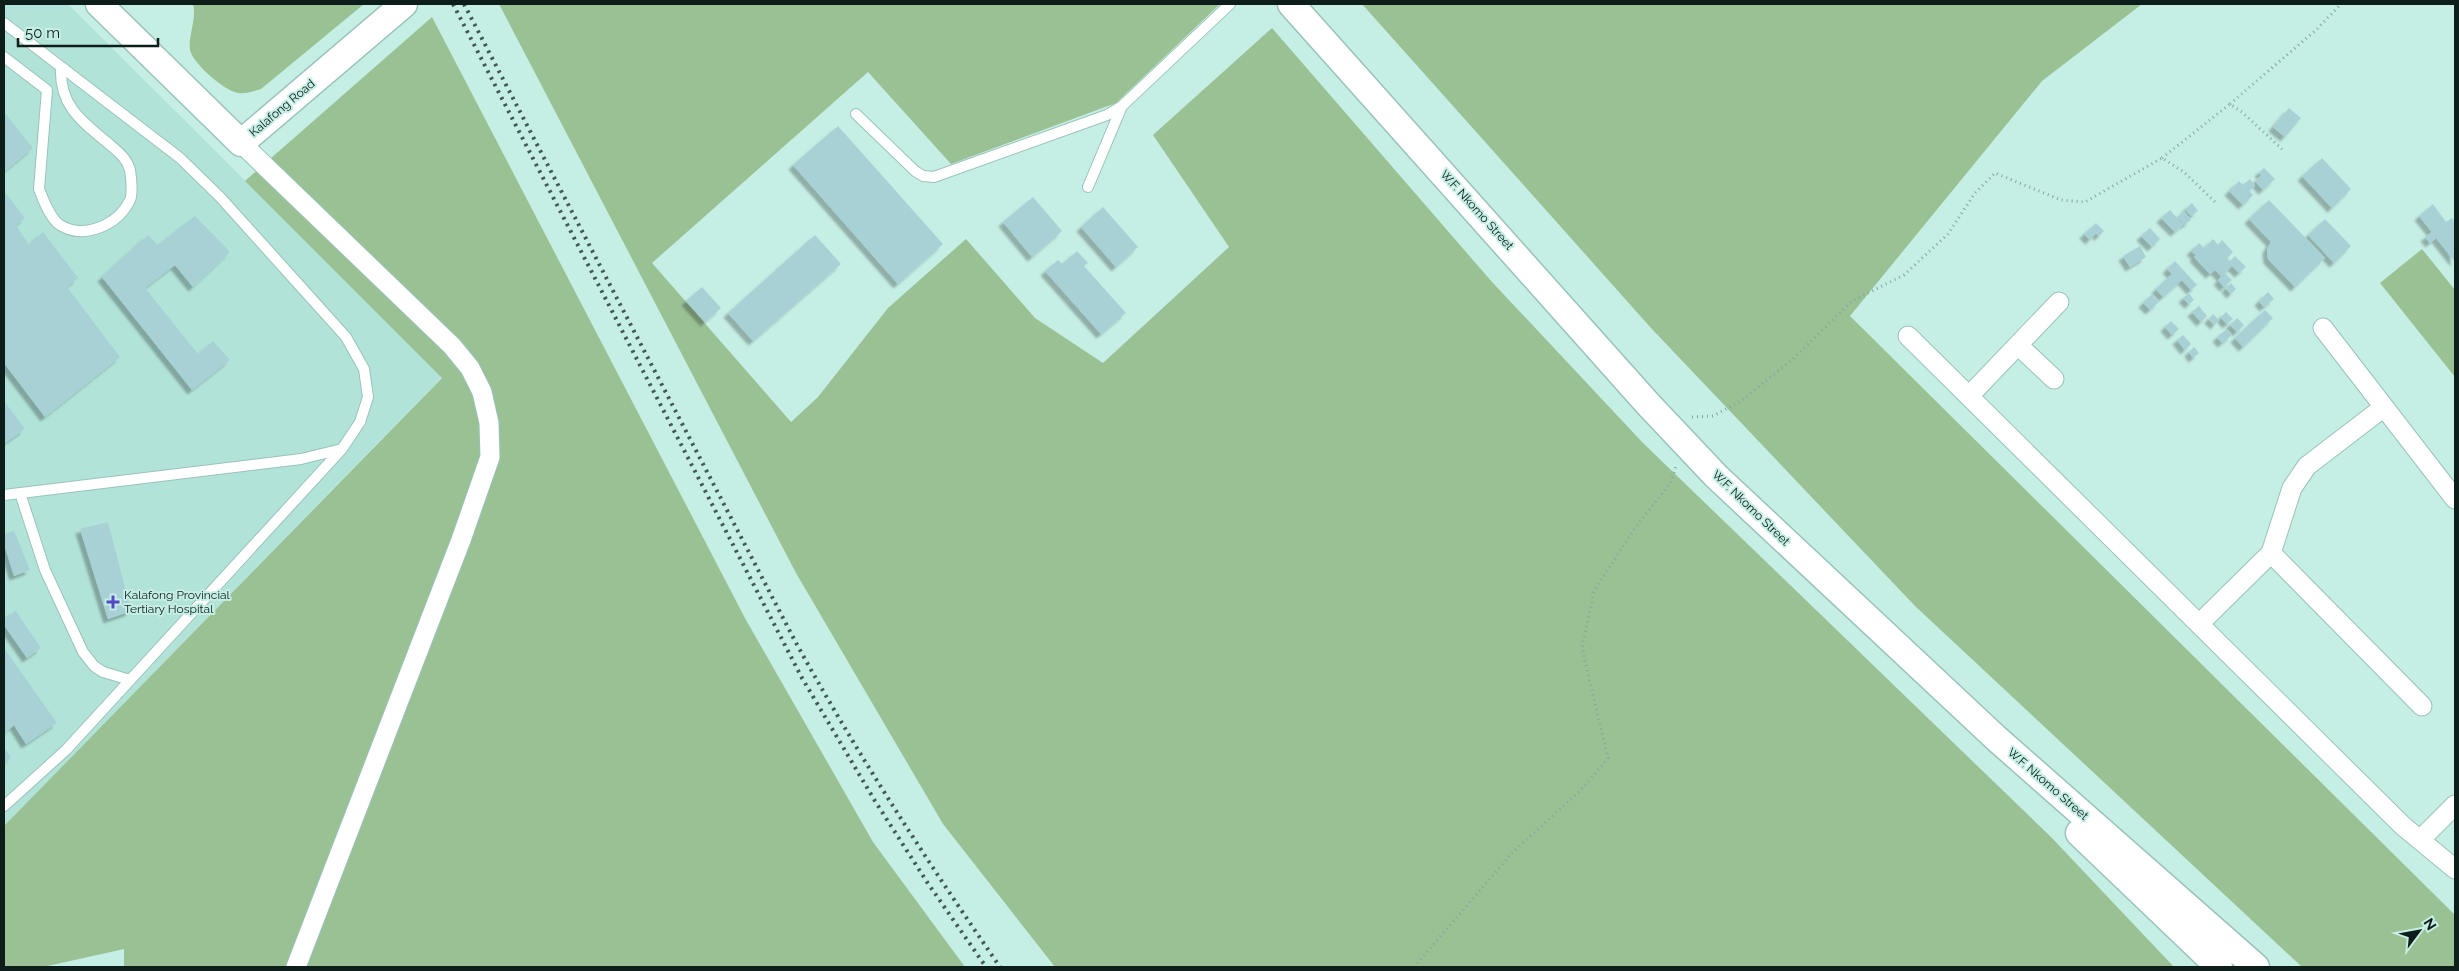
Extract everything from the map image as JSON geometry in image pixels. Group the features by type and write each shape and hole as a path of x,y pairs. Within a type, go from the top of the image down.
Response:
{"main road":[{"name":"Kalafong Road","path":"99,4 241,143 404,4"},
{"name":"W.F. Nkomo Street","path":"1276,4 1717,492 1795,569 2034,790 2219,967"},
{"name":"W.F. Nkomo Street","path":"1291,4 1667,425 1716,476 1990,733 2256,967"}],"street":[{"path":"241,143 452,346 470,368 482,392 489,423 490,457 461,540 296,967"},
{"path":"1969,396 2059,302"},
{"path":"2323,328 2455,499"},
{"path":"1908,336 2420,840 2455,869"},
{"path":"2018,345 2054,379"},
{"path":"2200,623 2271,554 2292,488 2307,466 2384,407"},
{"path":"2271,554 2422,706"},
{"path":"2420,840 2455,805"}],"lane":[{"path":"856,114 915,170 923,176 934,177 1107,115 1122,106 1230,4"},
{"path":"4,23 180,158 220,197 346,337 364,369 368,397 360,422 342,449 66,750 4,806"},
{"path":"4,56 47,90"},
{"path":"47,90 39,189 44,202 58,224 80,232 99,228 116,218 131,198 130,169 122,154 77,117 60,84 61,67"},
{"path":"47,90 60,84"},
{"path":"1088,187 1122,106"},
{"path":"4,495 301,459 342,449"},
{"path":"20,493 45,570 83,652 94,666 103,672 130,680"}],"path":[{"path":"1667,425 1687,417 1713,416 1742,401 1793,359 1852,301 1904,276 1948,234 1975,193 1995,173 2061,200 2085,202 2162,158 2230,104 2316,30 2341,4"},
{"path":"2230,104 2242,112 2282,150"},
{"path":"2162,158 2184,172 2216,203"},
{"path":"1414,967 1512,853 1584,788 1608,758 1582,648 1594,591 1635,528 1670,482 1680,453"}],"shaded area":[{"name":"Kalafong Provincial Tertiary Hospital","path":"4,4 68,4 442,377 4,826"}],"green space":[{"path":"193,4 364,4 261,89 238,93 218,82 192,56 190,44 194,15"},
{"path":"499,4 1220,4 1116,103 951,164 868,72 652,263 791,422 818,397 888,308 966,239 1035,318 1103,363 1229,247 1153,135 1272,28 1492,282 1643,443 2051,837 2174,967 1055,967 943,824 796,573"},
{"path":"1362,4 2142,4 2042,81 1850,316 2455,915 2455,967 2302,967 1915,606 1651,328"},
{"path":"432,17 746,620 873,842 965,967 124,967 124,949 43,967 4,967 4,826 442,378 245,181"},
{"path":"2422,249 2455,290 2455,377 2380,283"}],"building":[{"path":"2289,108 2301,118 2285,137 2273,127"},
{"path":"4,112 33,148 5,171 4,170"},
{"path":"838,126 943,244 898,284 793,165"},
{"path":"2322,158 2351,189 2332,208 2302,176"},
{"path":"2264,168 2275,179 2263,190 2255,181 2262,175 2259,172"},
{"path":"2250,179 2255,186 2249,191 2253,195 2243,205 2229,191 2239,181 2243,185"},
{"path":"4,191 25,218 16,225 29,245 43,232 78,278 67,287 120,357 45,417 4,363"},
{"path":"1033,197 1062,231 1032,257 1003,222"},
{"path":"2269,200 2325,258 2295,287 2268,259 2267,249 2271,242 2249,219"},
{"path":"2192,203 2198,211 2191,216 2185,209"},
{"path":"2433,204 2446,222 2452,218 2455,222 2455,262 2436,238 2430,243 2425,237 2432,232 2419,216"},
{"path":"1103,207 1138,247 1116,267 1081,227"},
{"path":"2170,210 2183,225 2175,232 2161,218"},
{"path":"2184,211 2191,220 2184,225 2177,217"},
{"path":"195,216 230,252 193,287 175,265 145,288 198,354 213,341 230,360 192,390 102,277 148,235 158,245"},
{"path":"2325,219 2351,246 2334,263 2308,235"},
{"path":"2096,223 2104,231 2099,236 2096,233 2090,240 2084,234"},
{"path":"2150,228 2160,239 2152,247 2141,236"},
{"path":"815,235 841,264 753,341 728,313"},
{"path":"2213,239 2218,245 2222,240 2233,252 2227,258 2230,261 2235,256 2246,267 2239,273 2232,266 2225,273 2232,280 2224,287 2218,280 2222,277 2215,270 2210,274 2194,257 2196,255 2191,251 2199,243 2204,248"},
{"path":"2140,246 2146,257 2130,267 2123,256"},
{"path":"1077,251 1088,263 1084,266 1126,313 1101,334 1045,271 1058,260 1062,264"},
{"path":"2175,261 2197,285 2191,290 2182,280 2163,297 2156,289 2172,274 2167,269"},
{"path":"2231,283 2236,289 2231,294 2226,288"},
{"path":"702,287 721,308 705,322 686,301"},
{"path":"2268,292 2274,299 2264,307 2259,301"},
{"path":"2189,293 2194,300 2189,304 2183,298"},
{"path":"2152,294 2159,302 2150,310 2143,303"},
{"path":"2199,306 2207,316 2201,322 2192,312"},
{"path":"2265,310 2273,318 2243,347 2235,338"},
{"path":"2226,312 2233,319 2227,324 2221,317"},
{"path":"2213,314 2219,320 2215,325 2209,319"},
{"path":"2237,318 2244,325 2237,332 2230,325"},
{"path":"2171,321 2179,329 2172,335 2165,327"},
{"path":"2227,329 2232,335 2222,343 2217,337"},
{"path":"2183,335 2191,344 2185,350 2177,340"},
{"path":"2194,347 2199,353 2193,358 2189,352"},
{"path":"4,401 25,429 4,444"},
{"path":"108,522 131,611 108,619 80,529"},
{"path":"14,531 30,570 14,576 4,544 4,534"},
{"path":"15,610 41,648 27,658 4,625 4,621"},
{"path":"4,648 57,723 26,744 14,725 4,734"},
{"path":"4,748 11,757 4,765"}],"railway":[{"path":"453,4 802,678 875,801 927,882 986,967"},
{"path":"464,4 795,641 893,807 1000,967"}],"place":[{"name":"Kalafong Provincial Tertiary Hospital","path":"113,602"}]}
